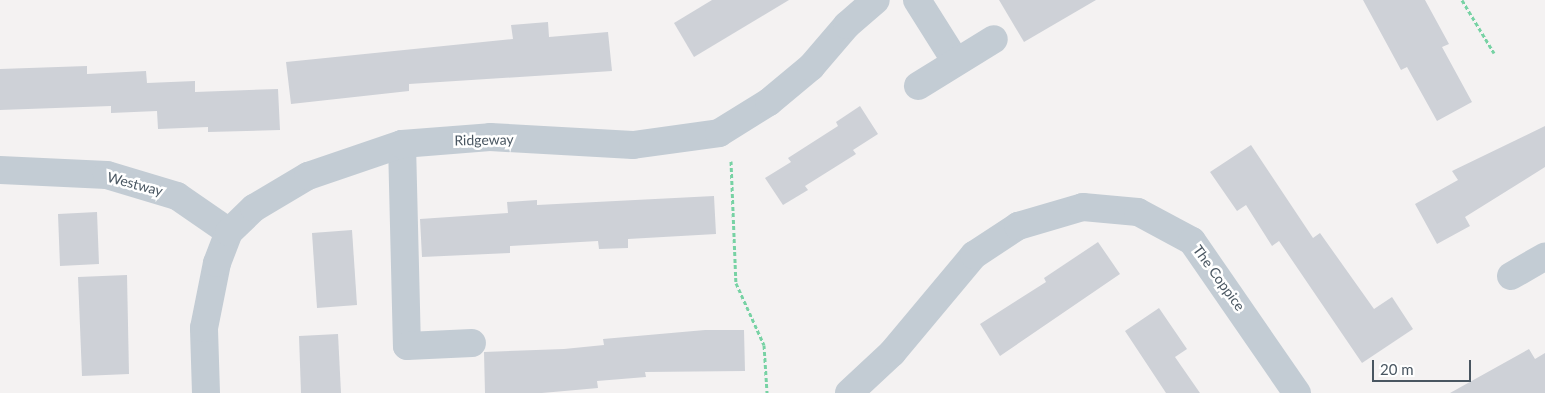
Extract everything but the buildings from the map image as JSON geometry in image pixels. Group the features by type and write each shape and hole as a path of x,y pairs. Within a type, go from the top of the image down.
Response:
{"street":[{"name":"Ridgeway","path":"206,393 204,328 217,262 229,232 254,208 308,176 402,144 490,137 633,145 719,133 769,102 811,67 847,25 876,0"},
{"path":"917,0 956,62"},
{"path":"918,86 994,39"},
{"path":"402,144 407,346 472,343"},
{"name":"Westway","path":"0,170 107,176 177,196 229,232"},
{"name":"The Coppice","path":"849,393 892,353 974,255 1018,226 1082,207 1138,212 1192,241 1297,393"},
{"path":"1511,276 1545,256"}],"path":[{"path":"1462,0 1494,53"},
{"path":"719,133 730,160 736,283 764,345 767,393"}]}
